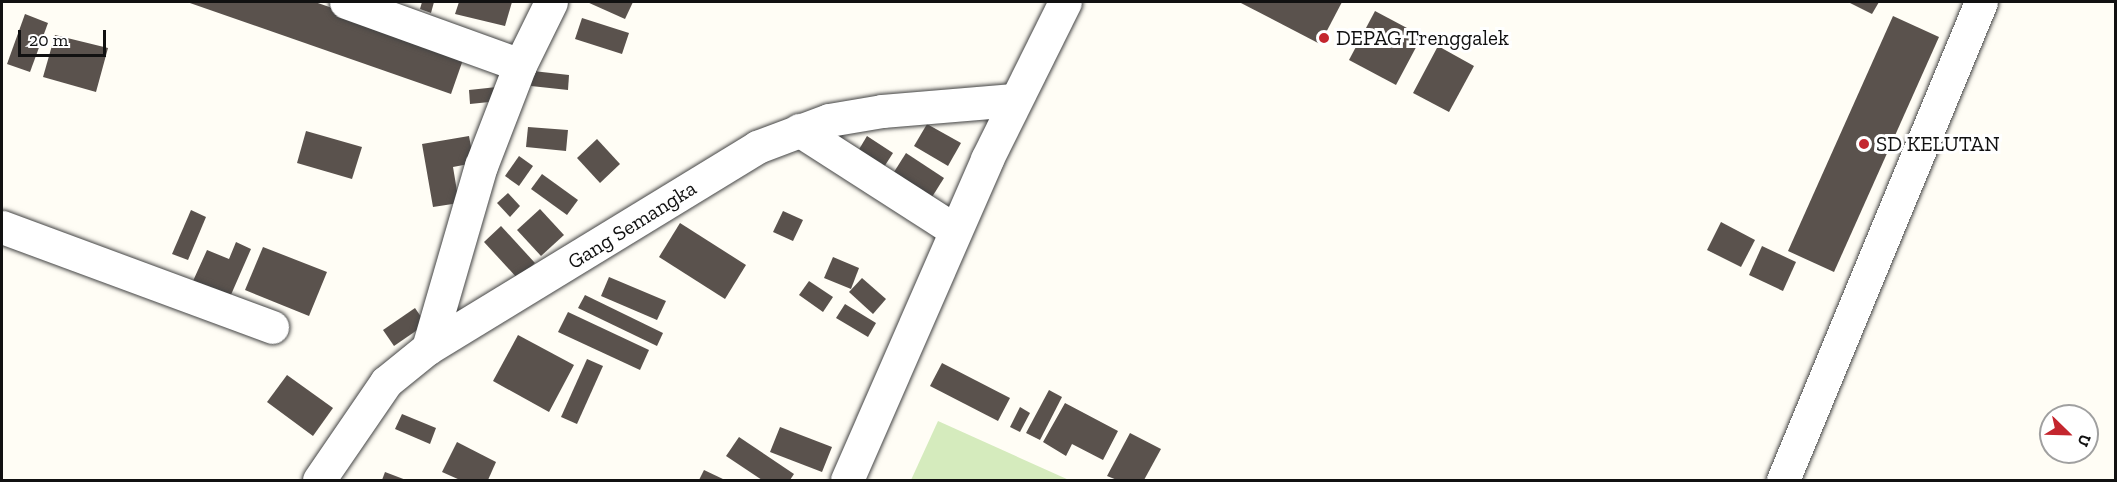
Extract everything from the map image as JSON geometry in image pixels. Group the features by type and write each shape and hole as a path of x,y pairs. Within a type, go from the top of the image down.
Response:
{"street":[{"path":"346,2 520,66"},
{"path":"428,348 481,166 520,66 551,2"},
{"path":"847,480 1014,100 1065,2"},
{"path":"1783,480 1981,2"},
{"name":"Gang Semangka","path":"319,480 386,382 428,348 757,147 829,120 882,111 1014,100"},
{"path":"799,130 955,230"},
{"path":"2,228 272,327"}],"green space":[{"path":"938,421 1069,480 911,480"}],"building":[{"path":"187,2 315,2 465,54 451,94"},
{"path":"422,2 434,2 431,13 420,9"},
{"path":"459,2 512,2 505,26 455,14"},
{"path":"587,2 633,2 625,19"},
{"path":"1239,2 1342,2 1320,44"},
{"path":"1848,2 1879,2 1872,14"},
{"path":"1375,11 1422,36 1396,85 1349,60"},
{"path":"25,14 48,23 30,72 7,64"},
{"name":"SD KELUTAN","path":"1893,16 1939,37 1834,272 1788,251"},
{"path":"582,18 629,33 622,54 575,39"},
{"path":"55,35 108,48 96,92 43,77"},
{"path":"1438,46 1474,66 1449,112 1413,93"},
{"path":"533,71 569,75 568,90 531,86"},
{"path":"497,87 499,101 470,104 469,90"},
{"path":"927,124 961,143 948,166 914,146"},
{"path":"528,127 568,130 566,151 526,147"},
{"path":"306,131 362,147 352,179 297,163"},
{"path":"469,136 474,163 453,167 459,203 433,207 422,144"},
{"path":"867,136 893,153 884,167 858,151"},
{"path":"597,139 620,164 600,183 577,158"},
{"path":"906,153 944,178 932,197 894,172"},
{"path":"519,156 533,166 519,186 505,176"},
{"path":"542,174 578,200 567,215 531,189"},
{"path":"508,193 520,206 510,217 497,203"},
{"path":"540,209 564,235 541,256 517,230"},
{"path":"191,210 206,217 188,260 172,254"},
{"path":"783,211 803,220 793,241 773,232"},
{"path":"1721,222 1755,240 1741,267 1707,250"},
{"path":"680,223 746,265 725,299 659,257"},
{"path":"501,226 535,263 518,279 484,242"},
{"path":"236,242 251,249 230,297 193,281 207,250 229,259"},
{"path":"1762,246 1796,262 1783,291 1749,275"},
{"path":"263,247 327,272 309,316 245,290"},
{"path":"833,257 859,268 851,289 824,278"},
{"path":"609,277 666,301 657,320 601,296"},
{"path":"862,278 886,299 873,314 849,292"},
{"path":"809,281 833,297 823,312 799,295"},
{"path":"585,295 663,333 657,346 578,308"},
{"path":"845,304 876,323 868,337 836,318"},
{"path":"415,308 426,324 394,346 383,330"},
{"path":"568,312 649,350 640,370 558,332"},
{"path":"518,335 574,365 549,412 493,381"},
{"path":"587,359 603,366 577,424 561,417"},
{"path":"942,363 1010,398 998,421 930,386"},
{"path":"287,375 333,408 313,436 267,402"},
{"path":"1049,390 1062,397 1040,440 1026,433"},
{"path":"1065,403 1118,431 1103,460 1072,444 1066,456 1043,442"},
{"path":"1020,407 1030,413 1020,432 1010,427"},
{"path":"402,414 436,428 430,444 395,429"},
{"path":"780,427 832,447 822,472 770,452"},
{"path":"1130,433 1161,449 1144,480 1117,480 1107,476"},
{"path":"739,437 794,474 790,480 762,480 726,456"},
{"path":"457,442 496,462 488,480 460,480 442,472"},
{"path":"704,470 725,480 699,480"},
{"path":"385,472 406,480 382,480"}],"place":[{"name":"DEPAG Trenggalek","path":"1324,38"},
{"name":"SD KELUTAN","path":"1864,144"}]}
